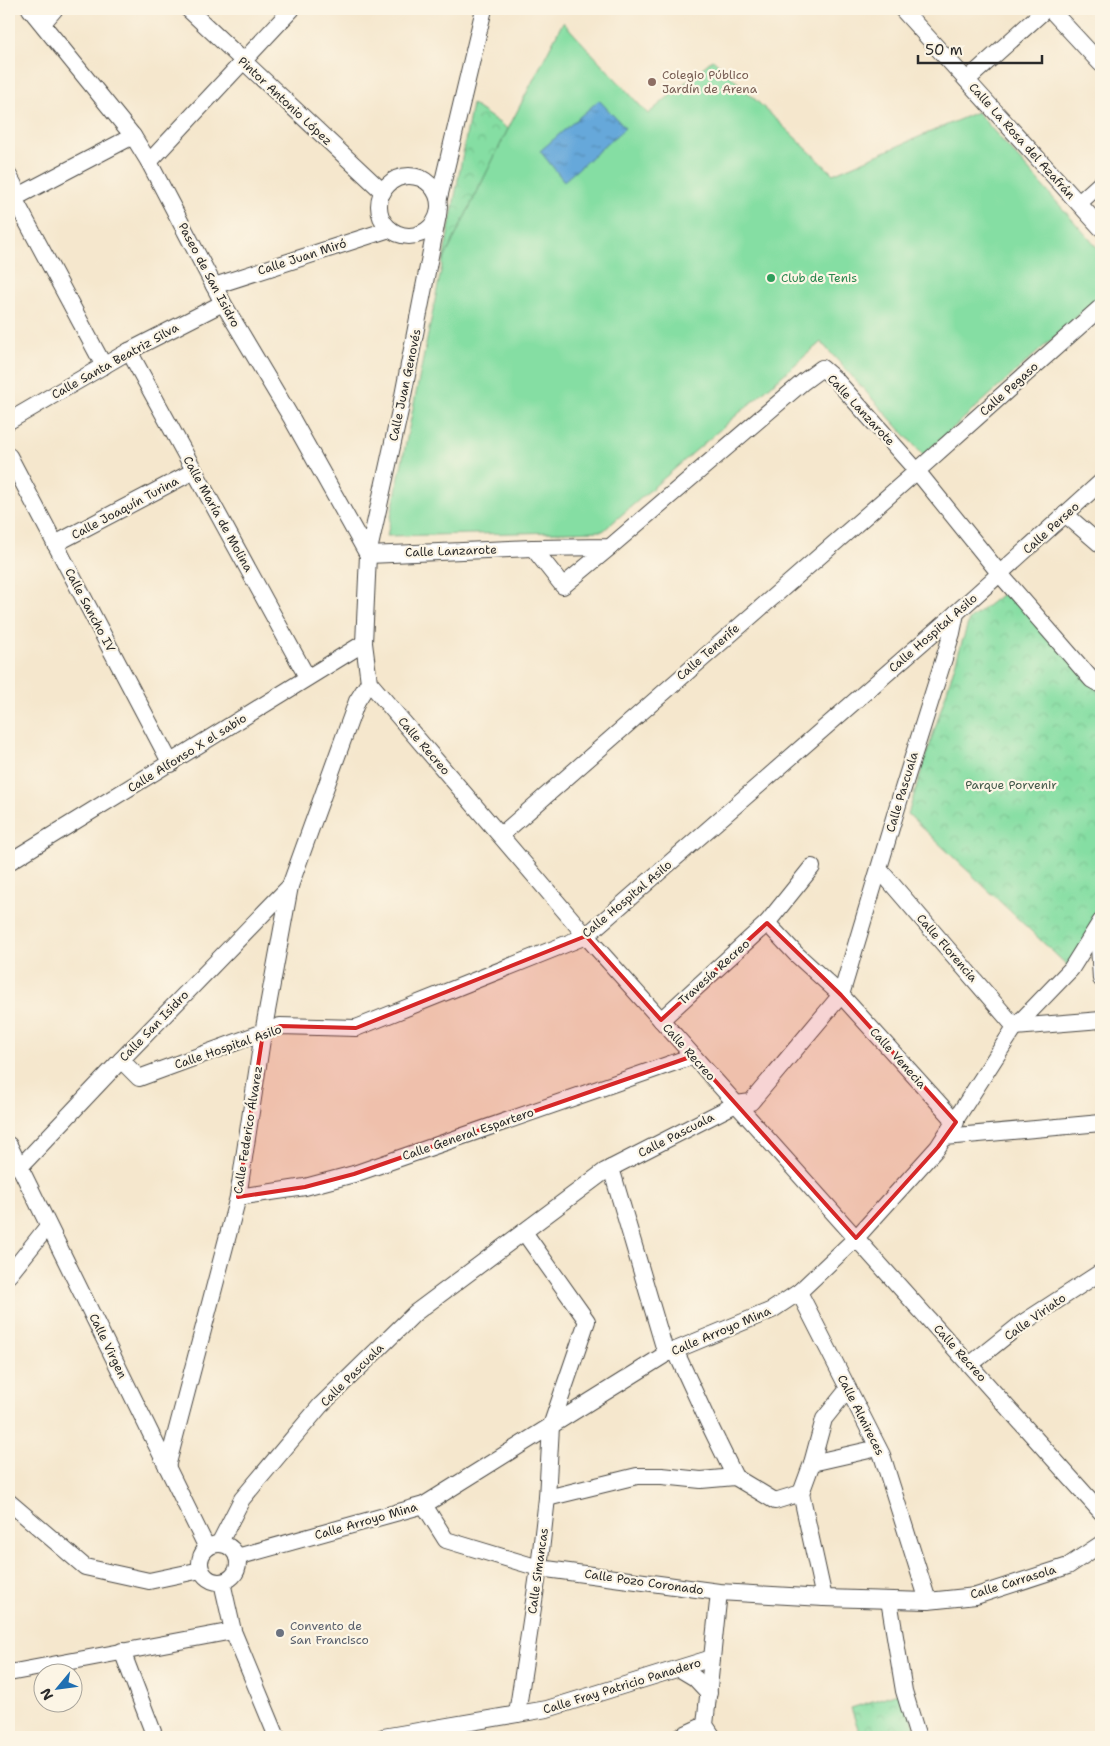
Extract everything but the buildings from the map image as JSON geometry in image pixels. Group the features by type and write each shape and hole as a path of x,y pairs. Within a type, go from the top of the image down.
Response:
{"street":[{"name":"Paseo de San Isidro","path":"30,9 43,22 133,136 149,162 223,303 292,419 368,554"},
{"path":"43,22 55,9"},
{"name":"Pintor Antonio López","path":"188,9 383,192"},
{"path":"149,162 292,9"},
{"path":"439,198 429,183 413,176 404,176 395,179 383,192 380,212 383,221 397,234 413,236 429,230 435,223 438,215 439,198 484,9"},
{"name":"Calle La Rosa del Azafrán","path":"902,9 1101,228"},
{"path":"967,80 1046,9"},
{"path":"1050,9 1101,64"},
{"path":"11,199 133,136"},
{"path":"9,176 14,185 11,199 104,366"},
{"path":"1079,204 1101,183"},
{"name":"Calle Juan Genovés","path":"368,554 401,406 438,215"},
{"name":"Calle Juan Miró","path":"214,286 390,229"},
{"name":"Calle Santa Beatriz Silva","path":"9,421 129,351 223,303"},
{"name":"Calle Pegaso","path":"917,471 1101,306"},
{"name":"Calle María de Molina","path":"129,351 306,677"},
{"name":"Calle Lanzarote","path":"533,548 563,586 822,368 836,380 917,471 1000,574 1092,680 1101,685"},
{"name":"Calle Sancho IV","path":"9,456 171,764"},
{"name":"Calle Joaquín Turina","path":"55,544 194,471"},
{"name":"Calle Tenerife","path":"501,835 917,471"},
{"name":"Calle Perseo","path":"1000,574 1101,482"},
{"path":"1065,514 1101,545"},
{"name":"Calle Lanzarote","path":"368,554 610,547"},
{"path":"368,554 364,643 369,682"},
{"name":"Calle Hospital Asilo","path":"121,1060 139,1078 280,1026 356,1028 586,936 1000,574"},
{"name":"Calle Pascuala","path":"213,1546 242,1499 320,1406 415,1313 611,1168 736,1104 751,1102 841,995 952,633 956,613"},
{"name":"Calle Alfonso X el sabio","path":"9,862 171,764 306,677 364,643"},
{"name":"Calle Recreo","path":"369,682 586,936 971,1364 1101,1512"},
{"name":"Calle Federico Álvarez","path":"168,1467 238,1197 263,1033 290,886 357,701 369,682"},
{"name":"Travesía Recreo","path":"661,1020 767,923 812,867"},
{"name":"Calle Florencia","path":"879,869 1015,1027"},
{"name":"Calle San Isidro","path":"19,1168 290,886"},
{"name":"Calle Arroyo Mina","path":"237,1557 424,1505 671,1352 772,1310 799,1292 856,1238 938,1147 956,1122 1015,1027 1071,969 1101,921"},
{"path":"767,923 796,954 841,995"},
{"path":"1101,932 1098,946 1101,979"},
{"name":"Calle Venecia","path":"841,995 956,1122"},
{"path":"1015,1027 1101,1020"},
{"name":"Calle General Espartero","path":"238,1197 306,1187 354,1174 693,1056"},
{"path":"945,1137 1101,1123"},
{"name":"Calle Virgen","path":"9,1145 168,1467 213,1546"},
{"path":"611,1168 671,1352 735,1477 775,1501 801,1494"},
{"path":"9,1275 48,1226"},
{"name":"Calle Simancas","path":"517,1714 539,1568 547,1498 551,1426 587,1321 524,1232"},
{"name":"Calle Viriato","path":"971,1364 1021,1324 1101,1272"},
{"name":"Calle Almireces","path":"799,1292 882,1455 928,1600"},
{"path":"824,1598 801,1494 812,1463 824,1418 848,1389"},
{"path":"812,1463 878,1448"},
{"path":"547,1498 637,1476 662,1476 700,1480 735,1477"},
{"path":"9,1502 85,1567 149,1581 201,1570"},
{"name":"Calle Pozo Coronado","path":"424,1505 446,1540 539,1568 719,1592 889,1600"},
{"name":"Calle Carrasola","path":"889,1600 928,1600 976,1596 1068,1566 1101,1544"},
{"path":"213,1546 230,1548 237,1557 238,1564 233,1576 222,1582 209,1580 201,1570 201,1558 213,1546"},
{"path":"222,1582 233,1631 277,1737"},
{"path":"679,1737 709,1731 708,1693 719,1592"},
{"path":"889,1600 904,1691 918,1737"},
{"path":"9,1673 233,1631"},
{"path":"122,1651 152,1736"},
{"name":"Calle Fray Patricio Panadero","path":"383,1737 546,1710 712,1658"},
{"path":"680,1669 695,1678 708,1693"}],"highlighted area":[{"path":"767,923 841,995 956,1122 938,1147 856,1238 693,1056 354,1174 305,1187 238,1197 263,1033 280,1026 356,1028 586,936 661,1020"}],"green space":[{"name":"Club de Tenis","path":"563,22 648,114 713,59 833,174 977,112 1101,252 1101,295 923,455 821,342 603,531 387,536 443,261"},
{"path":"472,104 508,129 443,261"},
{"name":"Parque Porvenir","path":"1005,592 1101,686 1101,921 1071,969 908,814 969,620"},
{"path":"904,1691 918,1737 861,1737 851,1708"}],"water":[{"path":"599,100 625,128 564,181 540,151"}],"place":[{"name":"Colegio Público Jardín de Arena","path":"652,82"},
{"name":"Club de Tenis","path":"771,278"},
{"name":"Convento de San Francisco","path":"280,1633"}]}
